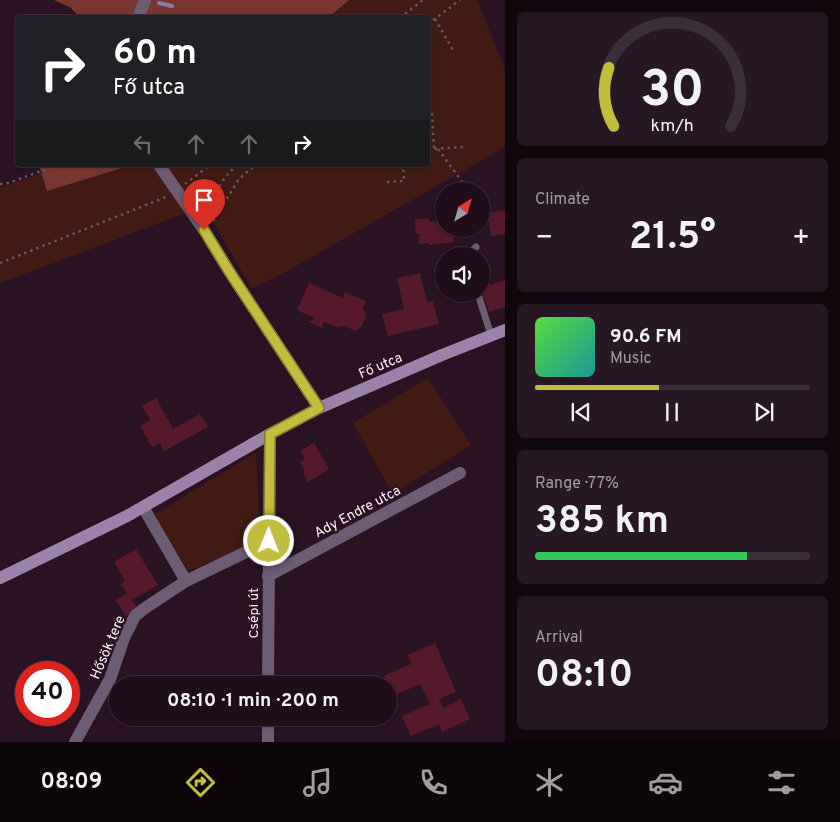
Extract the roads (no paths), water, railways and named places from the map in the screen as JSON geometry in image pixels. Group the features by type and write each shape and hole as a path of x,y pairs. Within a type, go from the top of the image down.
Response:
{"main road":[{"name":"Fő utca","path":"0,578 143,507 319,408 389,377 505,330"}],"street":[{"path":"139,15 145,0"},
{"path":"161,167 178,190 319,408"},
{"path":"269,541 270,434"},
{"name":"Ady Endre utca","path":"268,576 460,473"},
{"path":"143,507 186,581"},
{"name":"Csépi út","path":"268,676 269,541"},
{"name":"Hősök tere","path":"75,742 110,679 124,638 135,616 186,581 269,541"},
{"path":"268,726 268,742"}],"lane":[{"path":"481,302 491,335"}],"waterway":[{"path":"159,3 172,6"}]}
